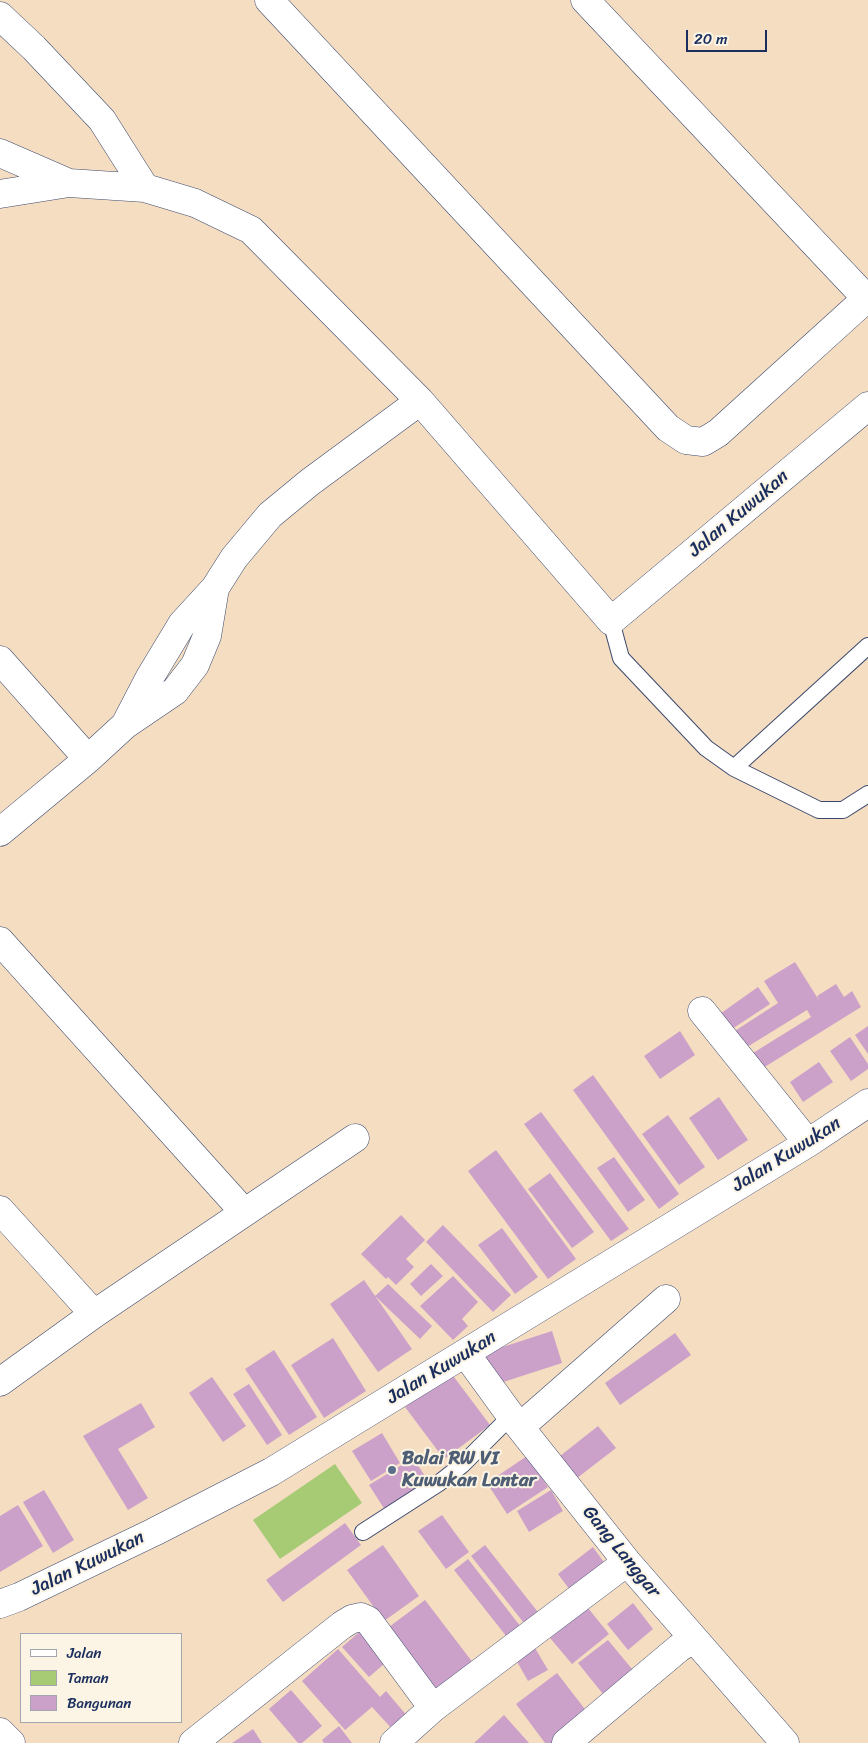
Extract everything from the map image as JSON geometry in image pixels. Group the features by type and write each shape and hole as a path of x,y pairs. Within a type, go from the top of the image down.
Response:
{"street":[{"path":"269,0 668,428 686,440 703,442 718,433 867,298 585,0"},
{"path":"0,16 34,48 102,120 145,188"},
{"path":"0,153 4,153 69,183"},
{"path":"0,194 69,183 145,188 195,203 251,230 420,401 611,621"},
{"path":"0,832 88,759 125,725 175,691 195,665 207,636 215,588 234,558 270,515 310,482 420,401"},
{"name":"Jalan Kuwukan","path":"611,621 868,406"},
{"path":"0,660 88,759"},
{"path":"0,941 244,1212"},
{"path":"702,1010 808,1143"},
{"name":"Jalan Kuwukan","path":"0,1604 20,1597 154,1532 271,1472 808,1143 868,1103"},
{"path":"0,1382 94,1314 355,1138"},
{"path":"0,1210 94,1314"},
{"path":"516,1421 666,1299"},
{"name":"Gang Langgar","path":"466,1354 627,1562 785,1743"},
{"path":"394,1743 433,1708 627,1562"},
{"path":"193,1743 342,1625 352,1619 362,1617 368,1620 433,1708"},
{"path":"572,1737 679,1648 693,1639"},
{"path":"0,1732 11,1743"}],"lane":[{"path":"611,621 621,658 706,748 734,768 819,810 842,810 868,794"},
{"path":"734,768 868,646"},
{"path":"363,1532 439,1483 516,1421"}],"green space":[{"path":"335,1464 362,1503 280,1559 253,1520"}],"building":[{"path":"795,962 820,1002 817,996 836,984 844,997 852,991 861,1007 755,1073 745,1058 811,1017 807,1010 739,1052 727,1036 778,1003 764,981"},
{"path":"758,987 770,1004 729,1031 717,1016"},
{"path":"868,1026 868,1054 855,1035"},
{"path":"680,1031 695,1055 660,1079 644,1056"},
{"path":"850,1037 868,1064 868,1069 851,1081 830,1051"},
{"path":"819,1062 833,1082 803,1102 790,1082"},
{"path":"593,1075 679,1194 659,1209 573,1090"},
{"path":"719,1097 748,1140 718,1160 689,1118"},
{"path":"541,1112 629,1229 611,1241 524,1124"},
{"path":"668,1115 705,1167 679,1185 642,1134"},
{"path":"496,1150 576,1259 548,1279 468,1171"},
{"path":"614,1157 645,1200 628,1212 597,1168"},
{"path":"550,1173 594,1232 572,1248 528,1189"},
{"path":"401,1215 425,1240 406,1259 414,1267 396,1285 388,1277 386,1279 361,1254"},
{"path":"443,1225 511,1295 493,1312 426,1242"},
{"path":"502,1228 538,1277 515,1294 478,1245"},
{"path":"431,1264 443,1276 421,1296 410,1284"},
{"path":"453,1276 478,1302 462,1319 468,1326 453,1340 420,1306"},
{"path":"364,1280 412,1349 378,1372 330,1304"},
{"path":"388,1284 432,1326 420,1339 375,1296"},
{"path":"552,1331 562,1363 491,1386 481,1354"},
{"path":"675,1333 691,1355 620,1405 605,1383"},
{"path":"333,1338 366,1391 324,1418 291,1365"},
{"path":"274,1350 317,1417 289,1435 245,1369"},
{"path":"451,1373 490,1425 444,1459 405,1407"},
{"path":"212,1377 246,1426 223,1442 189,1393"},
{"path":"249,1384 282,1435 267,1445 233,1394"},
{"path":"141,1403 155,1427 118,1449 148,1498 128,1510 83,1436"},
{"path":"598,1426 616,1448 572,1482 555,1460"},
{"path":"382,1433 400,1463 371,1481 352,1451"},
{"path":"527,1456 548,1487 507,1514 487,1483"},
{"path":"413,1458 429,1482 385,1510 369,1485"},
{"path":"44,1490 74,1540 53,1553 23,1502"},
{"path":"551,1490 563,1511 529,1532 517,1511"},
{"path":"18,1505 43,1546 0,1572 0,1516"},
{"path":"442,1515 469,1552 446,1569 418,1531"},
{"path":"345,1523 361,1545 283,1602 266,1580"},
{"path":"383,1545 419,1596 384,1621 347,1570"},
{"path":"485,1545 545,1621 531,1632 471,1556"},
{"path":"593,1547 608,1568 573,1594 558,1574"},
{"path":"468,1559 528,1636 514,1646 454,1570"},
{"path":"425,1600 477,1668 441,1695 389,1627"},
{"path":"633,1603 653,1629 628,1650 607,1624"},
{"path":"588,1608 609,1634 572,1664 550,1638"},
{"path":"364,1628 391,1658 369,1677 342,1647"},
{"path":"608,1640 637,1675 607,1699 578,1663"},
{"path":"535,1648 548,1670 528,1681 515,1658"},
{"path":"338,1649 380,1697 386,1691 408,1717 393,1730 372,1707 345,1730 302,1681"},
{"path":"557,1673 591,1717 556,1743 545,1743 516,1704"},
{"path":"291,1690 322,1726 302,1743 298,1743 269,1709"},
{"path":"504,1715 529,1743 474,1743"},
{"path":"339,1726 352,1743 324,1743 322,1740"},
{"path":"253,1729 262,1743 232,1743"}],"place":[{"name":"Balai RW VI Kuwukan Lontar","path":"392,1470"}]}
